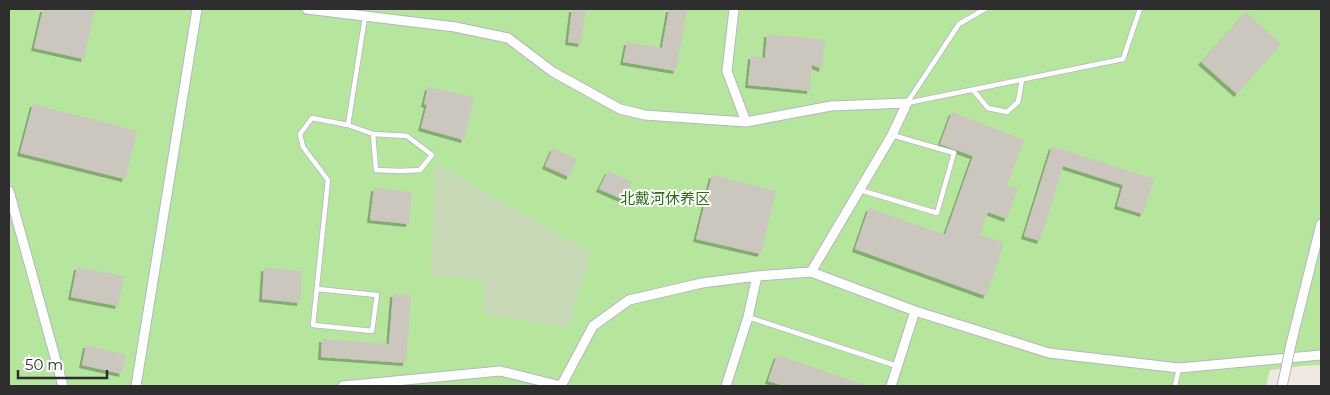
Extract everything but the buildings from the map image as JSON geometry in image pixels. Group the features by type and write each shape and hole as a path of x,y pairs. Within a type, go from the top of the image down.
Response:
{"street":[{"path":"136,386 197,9"},
{"path":"306,9 455,27 508,38 552,72 620,109 645,115 746,122 831,106 907,103 892,135 811,272"},
{"path":"734,9 727,71 746,122"},
{"path":"9,191 63,386"},
{"path":"1282,386 1321,224"},
{"path":"343,386 500,371 561,386 593,326 629,300 702,283 811,272 915,311 1049,353 1179,368 1321,355"},
{"path":"726,386 748,317 757,276"},
{"path":"891,386 915,311"}],"lane":[{"path":"907,103 959,24 985,9"},
{"path":"907,103 1123,59 1140,9"},
{"path":"348,125 365,17"},
{"path":"973,90 988,108 1007,112 1018,102 1022,80"},
{"path":"317,289 377,295 372,331 313,325 328,180 303,147 300,134 312,118 348,125 373,134 407,136 432,155 420,170 376,170 373,134"},
{"path":"860,190 937,213 954,153 892,135"},
{"path":"748,317 897,366"},
{"path":"1175,386 1179,368"}],"green space":[{"name":"北戴河休养区","path":"9,9 1321,9 1321,365 1270,370 1266,386 9,386"},
{"path":"435,163 591,253 568,328 484,314 483,279 431,277"}]}
